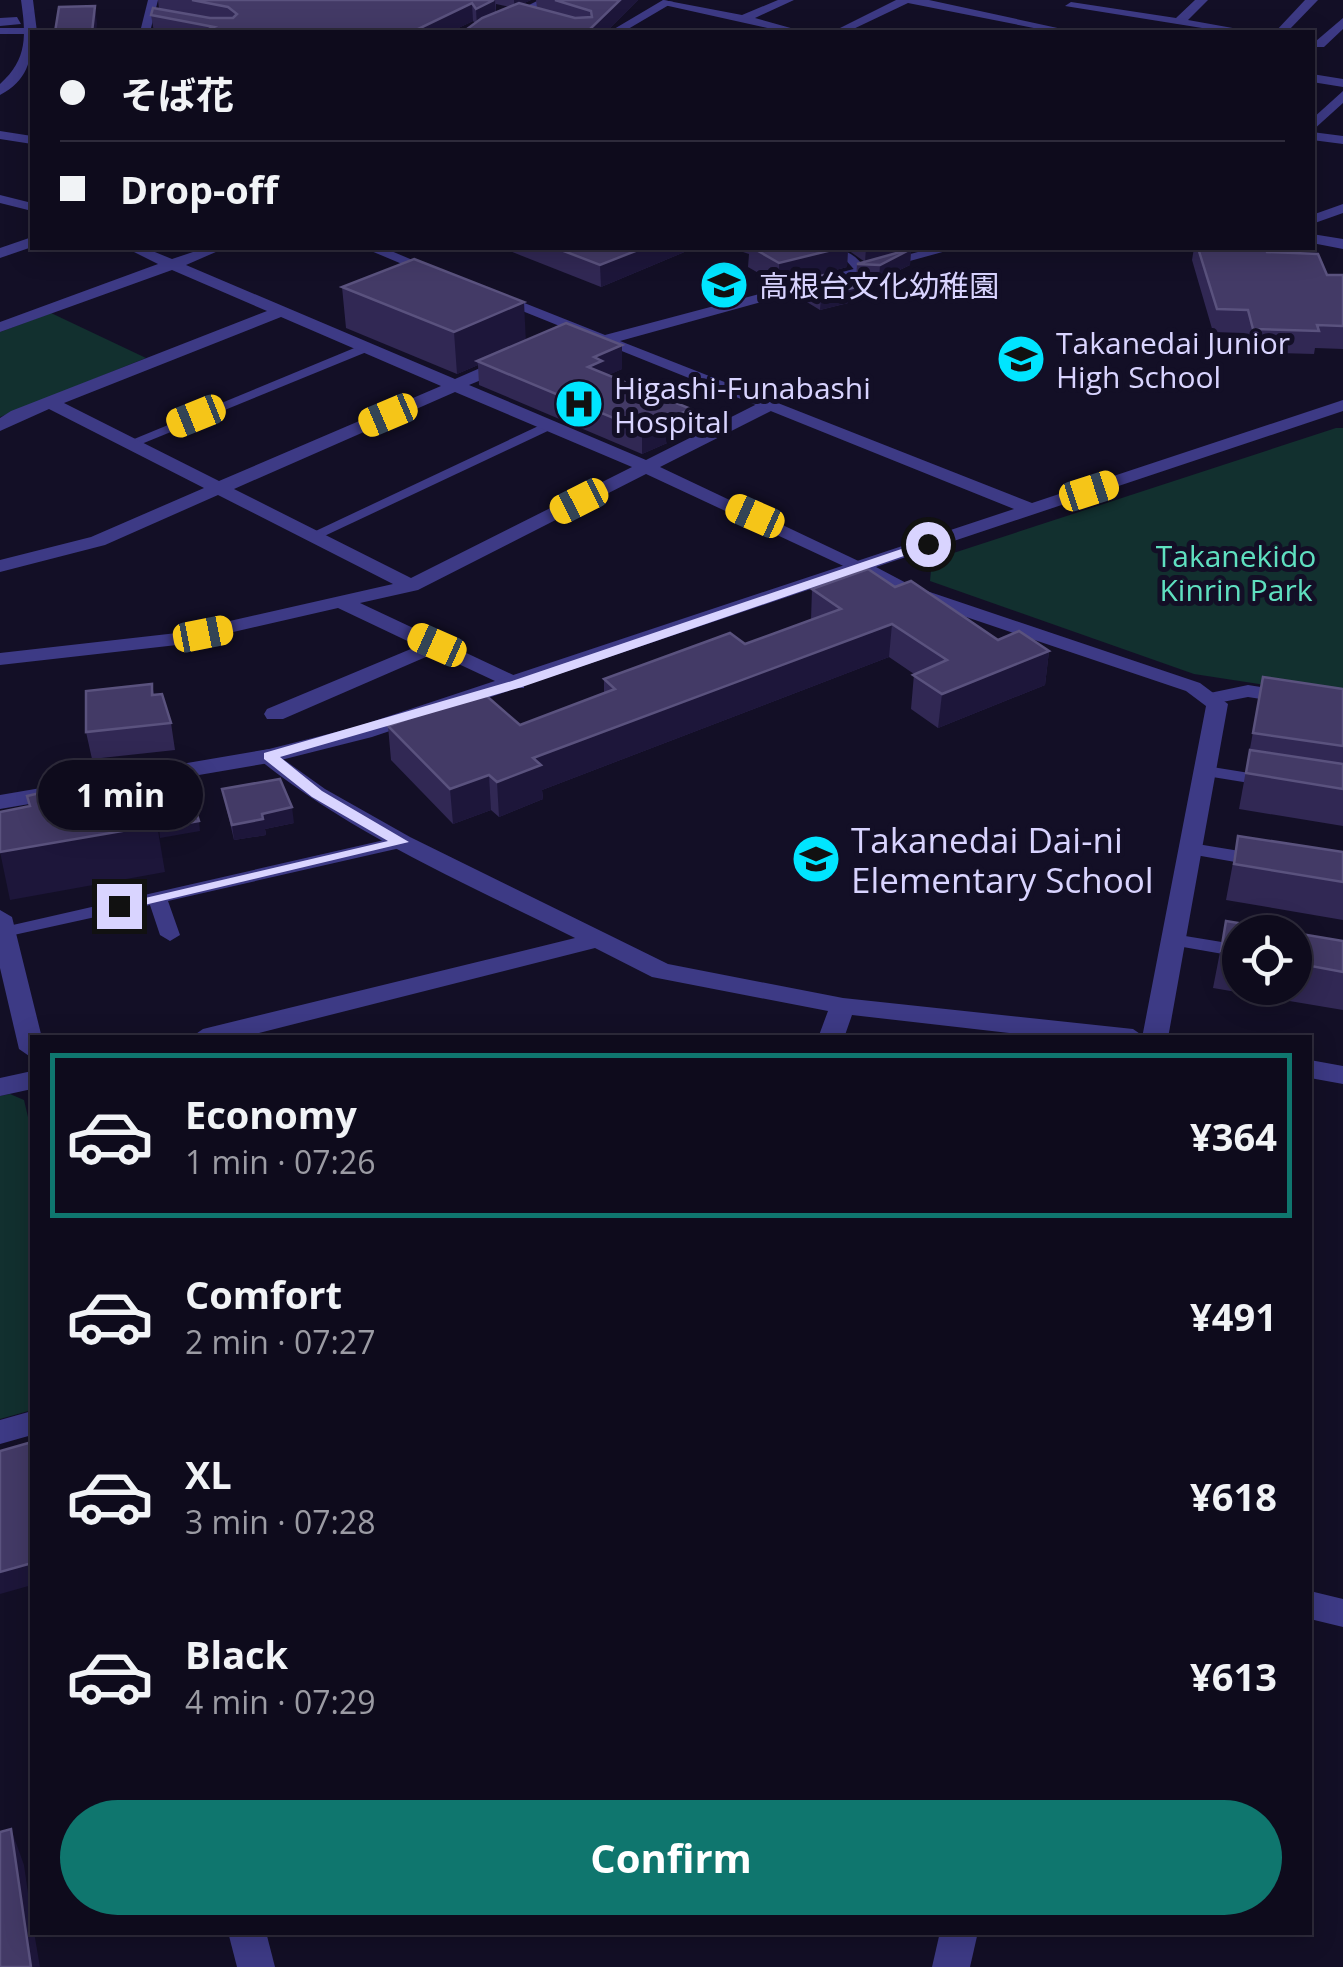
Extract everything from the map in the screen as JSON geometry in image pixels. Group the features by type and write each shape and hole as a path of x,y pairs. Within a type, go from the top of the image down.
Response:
{"street":[{"path":"27,0 31,30"},
{"path":"744,19 788,0"},
{"path":"842,30 908,0 1060,30"},
{"path":"1179,22 1202,0"},
{"path":"1284,30 1312,0"},
{"path":"618,30 669,1 791,30"},
{"path":"1070,6 1235,30"},
{"path":"486,9 525,16"},
{"path":"976,25 992,17"},
{"path":"148,18 164,20"},
{"path":"0,22 17,21"},
{"path":"1316,43 1343,22"},
{"path":"1316,43 1343,48"},
{"path":"0,90 27,75"},
{"path":"1315,79 1343,84"},
{"path":"1315,124 1343,95"},
{"path":"2,136 30,140"},
{"path":"1315,136 1343,140"},
{"path":"0,199 30,206"},
{"path":"1315,219 1343,208"},
{"path":"1315,239 1343,244"},
{"path":"0,254 30,243"},
{"path":"138,250 646,467 905,590 1175,681 1212,698 1248,692 1343,706"},
{"path":"0,326 212,250"},
{"path":"377,250 1033,510"},
{"path":"604,340 941,250"},
{"path":"0,426 49,402 280,311"},
{"path":"0,566 98,541 577,331"},
{"path":"49,402 411,586"},
{"path":"0,802 269,756 517,684 1343,405"},
{"path":"0,658 138,645 411,586 767,406"},
{"path":"343,603 517,684"},
{"path":"275,714 437,645"},
{"path":"1156,1035 1216,718 1212,698"},
{"path":"269,756 317,794 402,842 596,940 677,976 843,1006 1106,1035"},
{"path":"2,925 30,1041"},
{"path":"215,1035 596,940"},
{"path":"832,1035 843,1006"},
{"path":"1312,1069 1343,1075"},
{"path":"0,1087 30,1080"},
{"path":"0,1432 30,1424"},
{"path":"1312,1605 1343,1613"},
{"path":"247,1935 256,1967"},
{"path":"951,1967 958,1935"}],"lane":[{"path":"145,30 153,0"},
{"path":"486,30 525,16 548,0"},
{"path":"0,31 30,31"},
{"path":"833,250 848,255 862,271"},
{"path":"129,444 364,348"},
{"path":"312,536 547,426"},
{"path":"1206,771 1284,783"},
{"path":"2,925 158,897 402,842"},
{"path":"1191,849 1286,865"},
{"path":"158,897 170,935"},
{"path":"1173,940 1222,948"}],"green space":[{"path":"51,313 146,358 0,417 0,332"},
{"name":"Takanekido Kinrin Park","path":"1343,428 1343,697 1194,674 930,581 932,560"},
{"path":"10,1094 24,1100 30,1126 30,1411 0,1419 0,1096"}],"building":[{"path":"192,0 494,0 476,9 472,3 416,30 207,30 214,27 151,15 153,8 233,18 237,14 228,7"},
{"path":"555,0 620,0 589,30 466,30 482,18 519,3 575,18 592,17 591,11"},
{"path":"95,6 92,30 55,30 59,7"},
{"path":"561,250 638,250 600,265"},
{"path":"756,250 832,250 779,263"},
{"path":"907,250 909,250 880,265 857,264"},
{"path":"1199,250 1318,254 1327,275 1343,275 1343,326 1317,325 1319,331 1253,329 1248,310 1217,309"},
{"path":"414,259 524,302 454,332 342,287"},
{"path":"835,272 860,286 821,296 797,282"},
{"path":"566,323 622,345 594,357 602,361 588,367 691,409 642,430 477,361"},
{"path":"868,569 895,587 911,581 998,640 1019,631 1049,651 942,694 913,675 947,660 892,624 533,758 541,765 497,782 489,775 450,789 388,726 482,692 520,725 615,689 604,679 730,633 745,644 841,609 812,589"},
{"path":"1263,677 1343,689 1343,746 1253,733"},
{"path":"152,684 152,695 162,694 171,723 86,732 86,691"},
{"path":"1250,750 1343,764 1343,789 1246,773"},
{"path":"280,779 292,807 262,814 263,819 232,825 222,789"},
{"path":"142,784 157,825 0,852 0,812 30,806 27,796 58,789 62,801"},
{"path":"189,790 199,821 159,828 150,797"},
{"path":"1238,836 1343,852 1343,882 1234,864"},
{"path":"1312,936 1343,941 1343,972 1312,966"},
{"path":"30,1443 30,1564 0,1572 0,1451"},
{"path":"11,1829 31,1967 0,1967 0,1832"}],"place":[{"name":"高根台文化幼稚園","path":"724,285"},
{"name":"Takanedai Junior High School","path":"1021,359"},
{"name":"Higashi-Funabashi Hospital","path":"579,404"},
{"name":"Takanedai Dai-ni Elementary School","path":"816,859"}],"route":[{"path":"119,906 402,842 317,794 269,756 364,732 517,684 928,544"}]}
